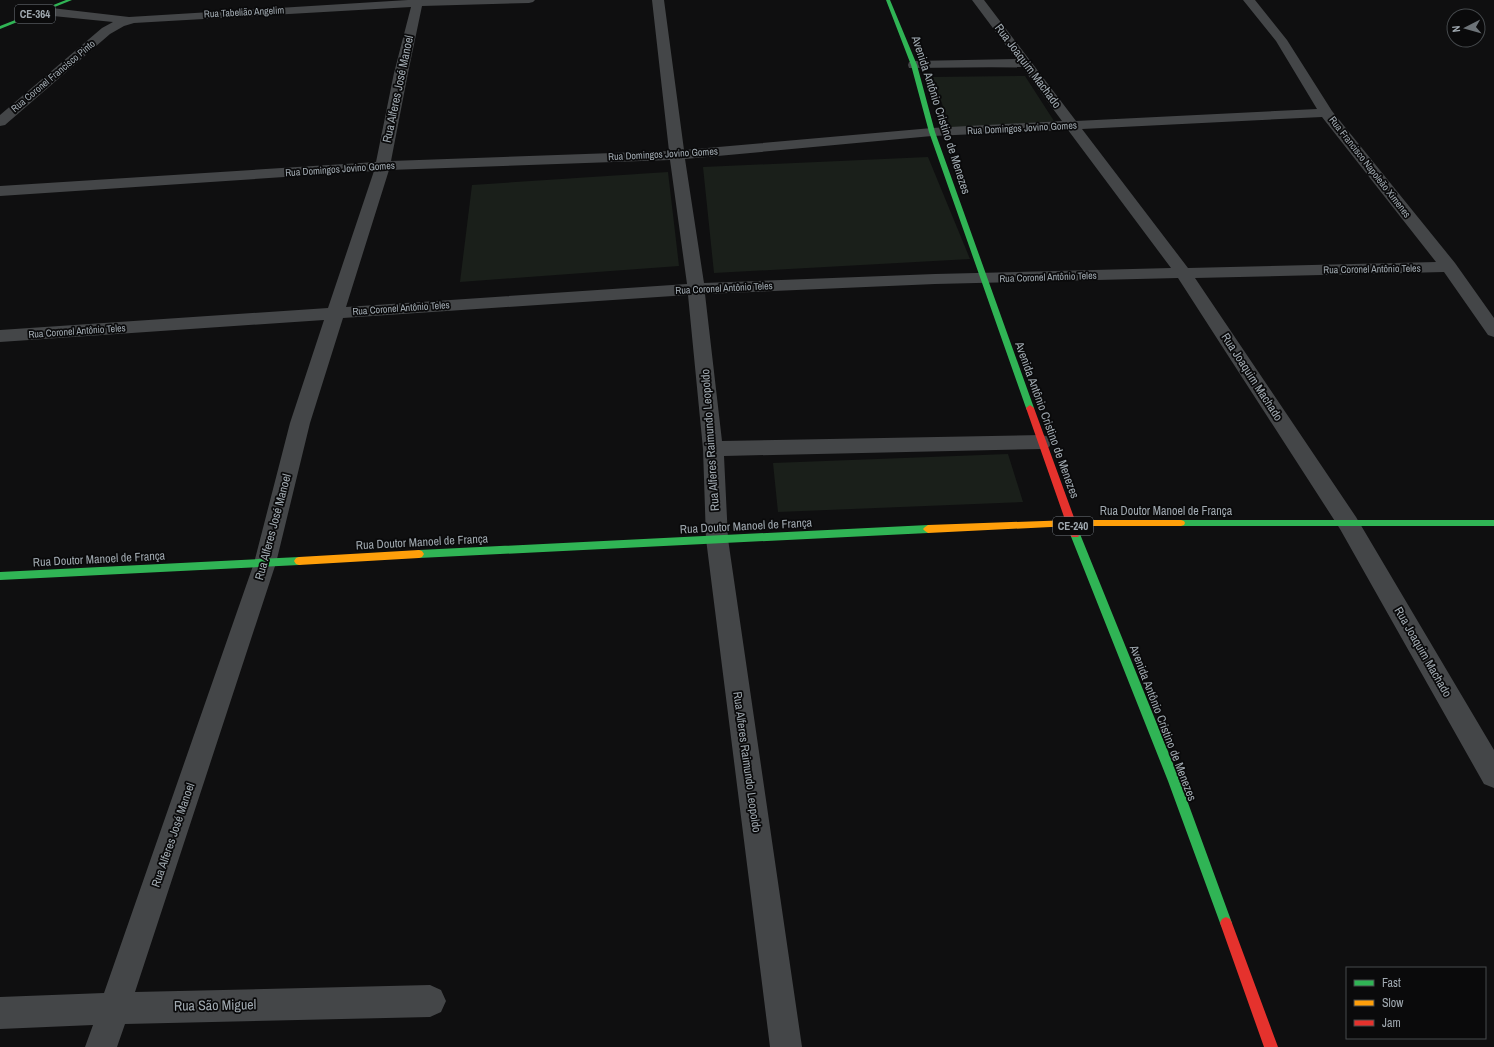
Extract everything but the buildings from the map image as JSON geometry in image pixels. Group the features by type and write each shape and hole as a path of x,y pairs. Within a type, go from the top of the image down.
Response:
{"main road":[{"name":"CE-364","path":"0,28 70,0"},
{"name":"Avenida Antônio Cristino de Menezes","path":"888,0 914,65 932,132 1071,523 1174,781 1271,1047"},
{"name":"Rua Doutor Manoel de França","path":"0,576 716,539 1071,523 1494,523"}],"street":[{"name":"Rua Tabelião Angelim","path":"106,31 128,20 161,17 418,1 529,0"},
{"name":"Rua Alferes Raimundo Leopoldo","path":"658,0 677,155 696,289 713,449 716,539 786,1047"},
{"name":"Rua Joaquim Machado","path":"978,0 1184,274 1348,523 1494,775"},
{"name":"Rua Francisco Napoleão Ximenes","path":"1249,0 1280,40 1326,113 1449,267 1494,331"},
{"name":"Rua Alferes José Manoel","path":"101,1047 265,563 300,423 383,166 401,73 418,1"},
{"path":"43,11 128,20"},
{"name":"Rua Coronel Francisco Pinto","path":"0,122 106,31"},
{"path":"914,65 1026,63"},
{"name":"Rua Domingos Jovino Gomes","path":"0,191 383,166 677,155 932,132 1326,113"},
{"name":"Rua Coronel Antônio Teles","path":"0,336 335,312 696,289 935,279 1449,267"},
{"path":"713,449 1042,442"},
{"name":"Rua São Miguel","path":"0,1013 114,1008 430,1001"}],"shaded area":[{"path":"1025,76 1054,121 951,130 933,77"},
{"path":"928,157 970,259 714,273 703,167"},
{"path":"668,172 679,266 460,282 472,185"},
{"path":"1008,454 1023,502 778,512 773,463"}],"traffic: fast":[{"path":"0,28 70,0"},
{"path":"888,0 914,65 932,132 1030,408"},
{"path":"1181,523 1494,523"},
{"path":"419,554 928,529"},
{"path":"1075,534 1174,781 1226,923"},
{"path":"0,576 299,561"}],"traffic: slow":[{"path":"928,529 1071,523 1181,523"},
{"path":"299,561 419,554"}],"traffic: jam":[{"path":"1030,408 1075,534"},
{"path":"1226,923 1271,1047"}]}
